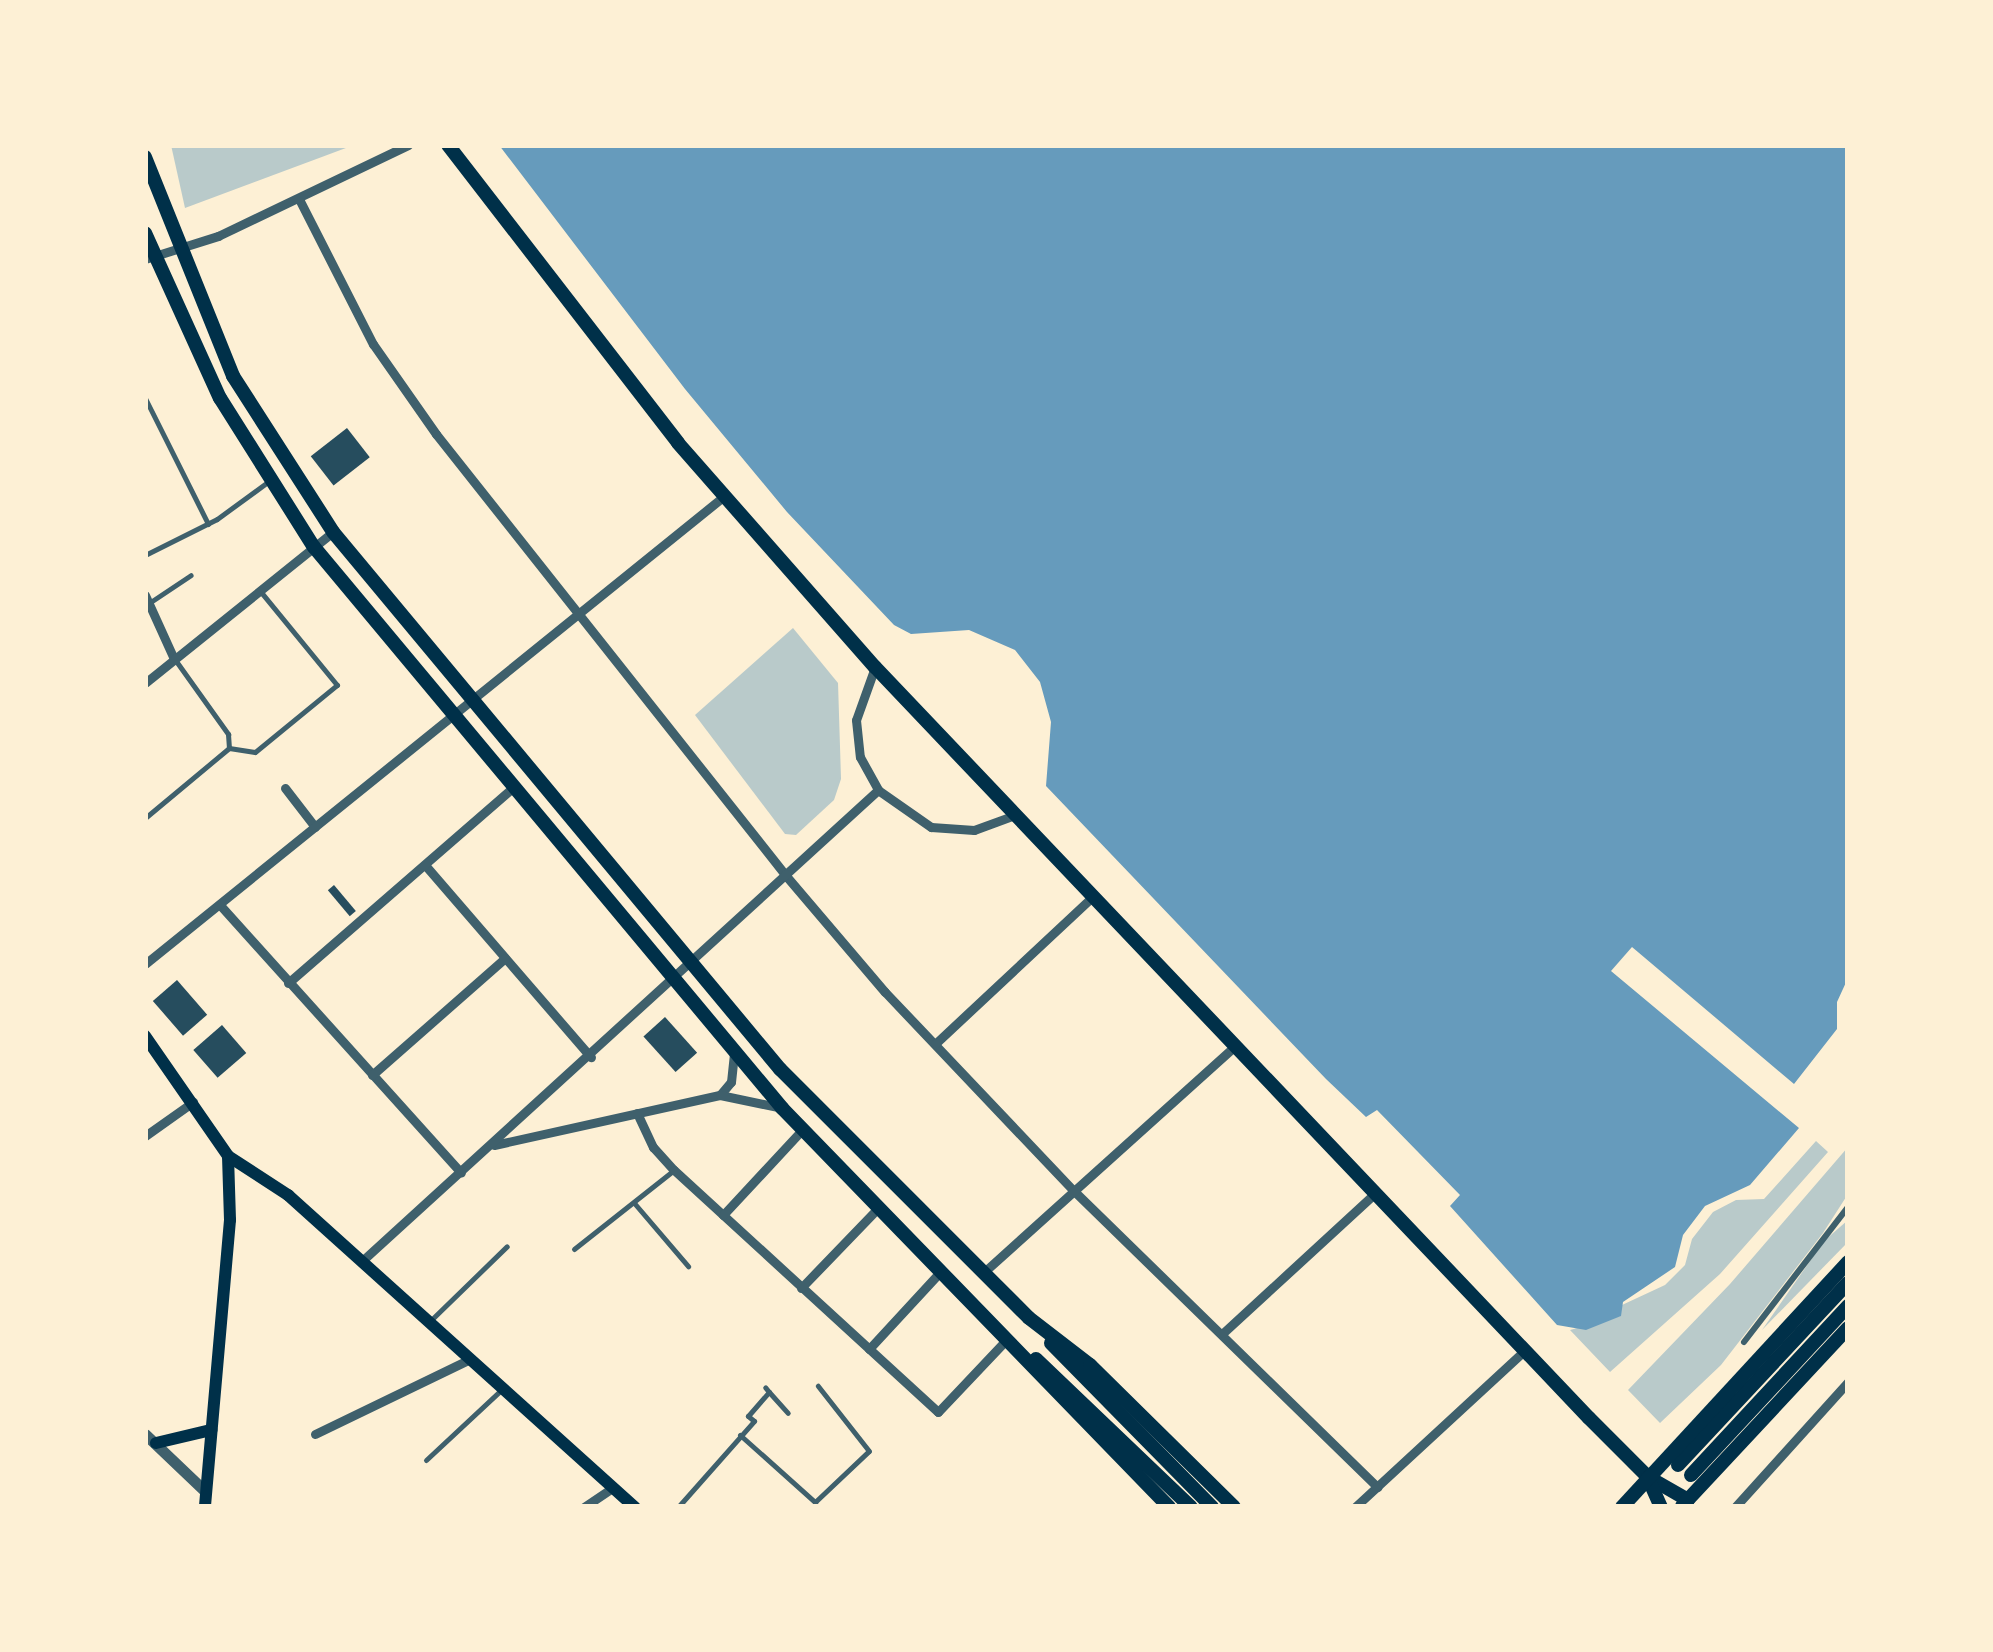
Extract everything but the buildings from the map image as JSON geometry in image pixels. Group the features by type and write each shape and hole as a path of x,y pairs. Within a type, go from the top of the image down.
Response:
{"main road":[{"path":"448,145 722,496 875,667 1648,1477 1688,1505 1848,1328"},
{"path":"145,157 177,249 244,397 333,532 780,1069 1029,1318 1090,1365 1234,1507"},
{"path":"145,232 148,257 202,366 269,480 314,547 782,1108 1010,1336 1058,1397 1169,1507"},
{"path":"145,1036 195,1100 228,1156 288,1194 635,1507"},
{"path":"205,1507 231,1208 228,1156"},
{"path":"1622,1507 1848,1262"},
{"path":"1678,1465 1848,1283"},
{"path":"1691,1476 1848,1306"},
{"path":"1029,1318 1073,1380 1191,1507"},
{"path":"1010,1336 1073,1380 1212,1507"},
{"path":"150,1438 211,1430"},
{"path":"1648,1477 1661,1507"}],"street":[{"path":"148,257 300,199 408,145"},
{"path":"300,199 373,344 436,434 787,877 935,1044 1074,1191 1223,1332 1377,1487"},
{"path":"145,964 722,496"},
{"path":"145,683 333,532"},
{"path":"147,599 174,658"},
{"path":"875,667 856,720 860,757 878,790 910,818 942,829 974,830 1015,815"},
{"path":"288,982 515,786"},
{"path":"285,788 315,827"},
{"path":"364,1260 674,981 878,790"},
{"path":"425,864 590,1056"},
{"path":"935,1044 1093,896"},
{"path":"220,904 461,1172"},
{"path":"372,1075 506,958"},
{"path":"984,1272 1236,1044"},
{"path":"720,1095 731,1082 734,1052"},
{"path":"492,1146 720,1095 782,1108"},
{"path":"145,1136 195,1100"},
{"path":"637,1113 652,1147 674,1170 938,1412 1010,1336"},
{"path":"722,1215 802,1129"},
{"path":"1223,1332 1375,1193"},
{"path":"801,1288 880,1206"},
{"path":"1744,1342 1848,1207"},
{"path":"870,1348 942,1269"},
{"path":"1356,1507 1525,1350"},
{"path":"316,1434 470,1360"},
{"path":"1735,1507 1848,1382"},
{"path":"150,1438 206,1492"},
{"path":"584,1507 612,1488"}],"lane":[{"path":"145,398 208,524"},
{"path":"145,555 208,524 269,480"},
{"path":"147,599 191,576"},
{"path":"145,818 229,748 255,752 337,685 260,590"},
{"path":"174,658 228,734 229,748"},
{"path":"574,1249 674,1170"},
{"path":"634,1203 688,1266"},
{"path":"430,1321 507,1246"},
{"path":"740,1435 815,1502 869,1452 818,1386"},
{"path":"426,1460 502,1388"},
{"path":"678,1507 740,1435 767,1390 788,1413"}],"shaded area":[{"path":"171,145 354,145 185,208"},
{"path":"793,628 838,683 841,779 834,800 796,835 785,834 695,715"},
{"path":"1816,1141 1828,1152 1720,1274 1610,1372 1570,1330 1620,1316 1622,1305 1665,1285 1685,1265 1692,1239 1713,1212 1736,1200 1764,1199"},
{"path":"1848,1147 1848,1194 1823,1233 1721,1365 1660,1423 1628,1390 1730,1284"},
{"path":"1848,1220 1848,1242 1762,1330 1824,1241"}],"water":[{"path":"499,145 1848,145 1848,978 1837,1002 1837,1029 1794,1084 1632,947 1611,971 1799,1128 1750,1185 1705,1206 1683,1235 1675,1267 1623,1302 1621,1316 1586,1330 1557,1325 1450,1206 1460,1195 1377,1110 1366,1117 1326,1079 1046,786 1051,722 1040,682 1015,650 969,630 911,634 894,625 787,512 685,389"}]}
